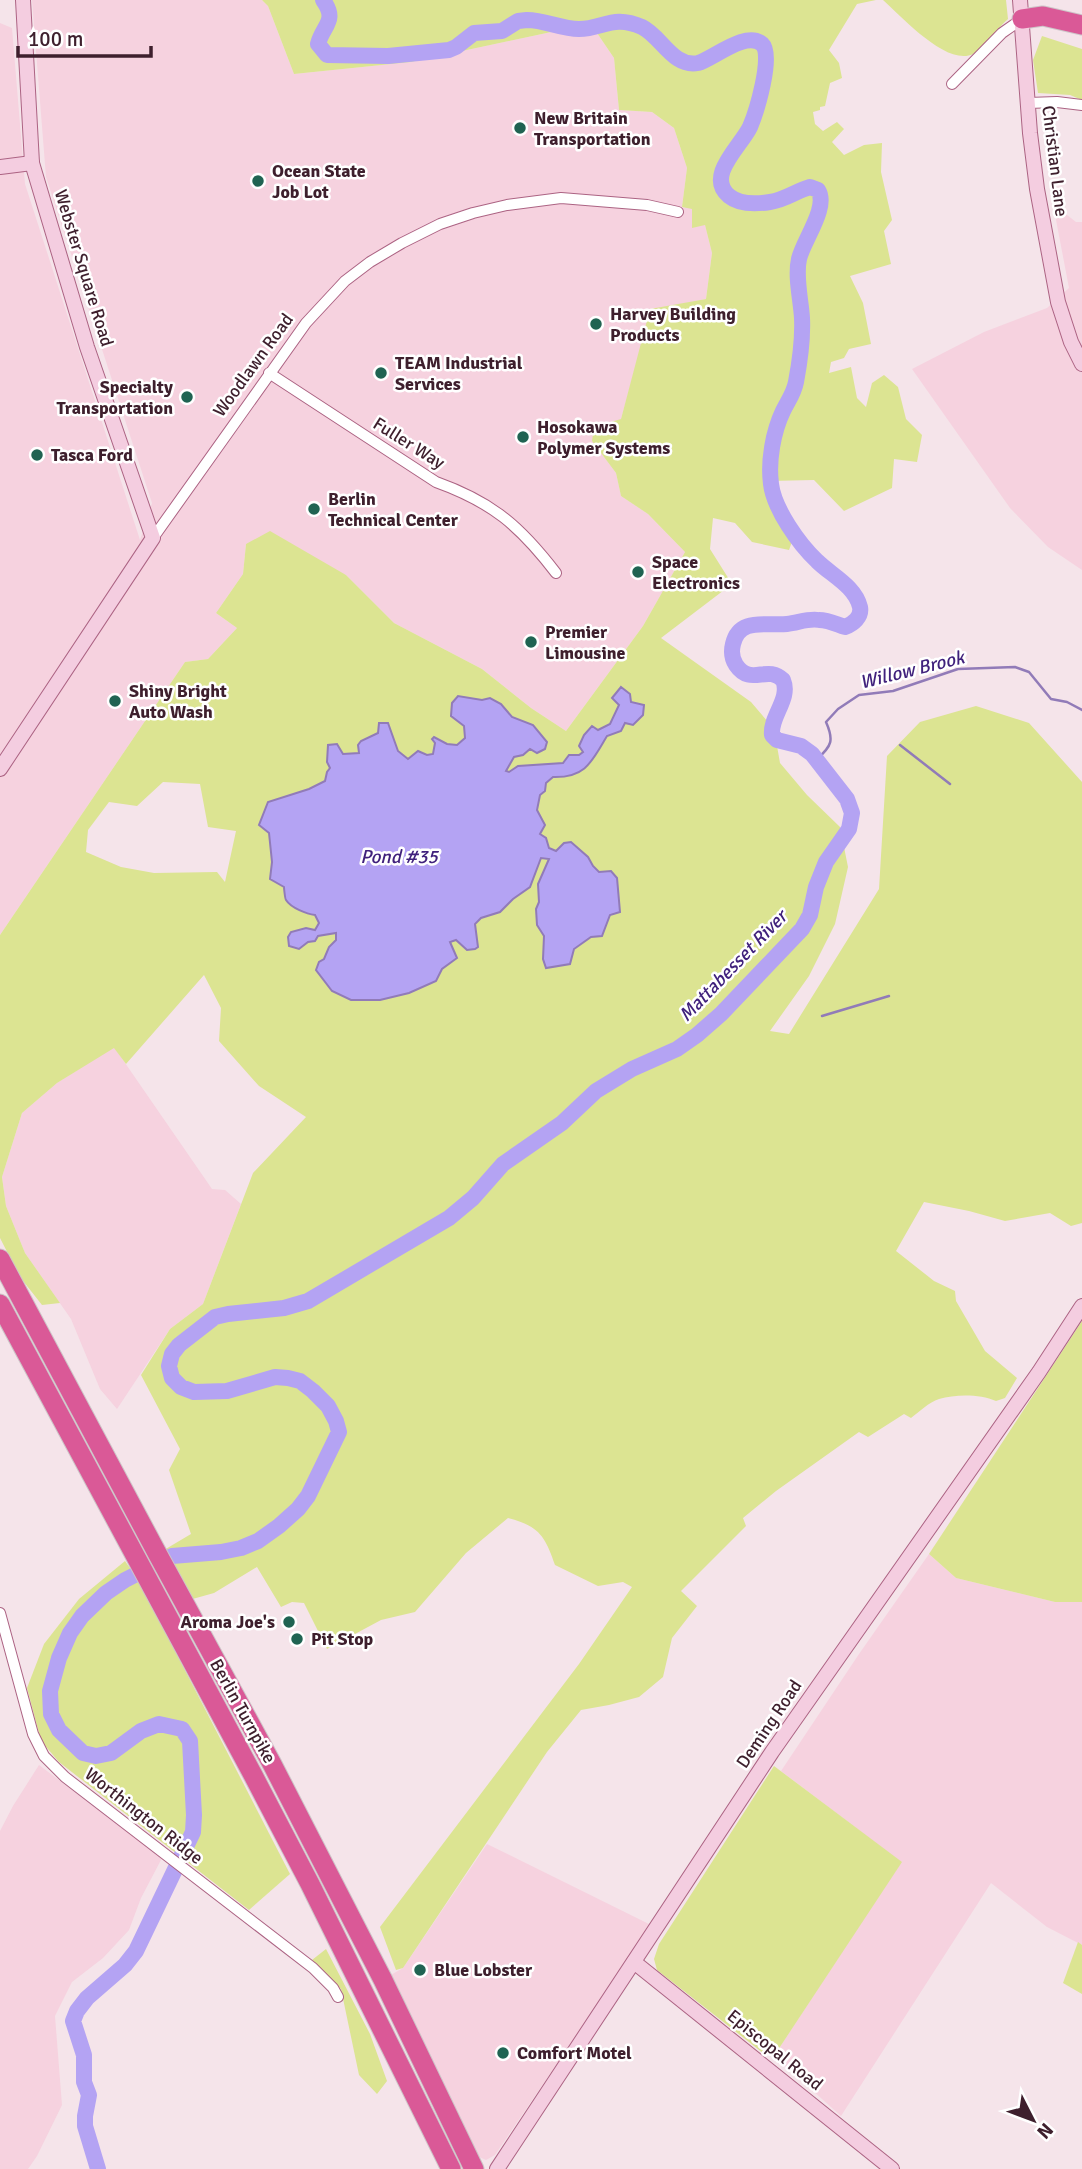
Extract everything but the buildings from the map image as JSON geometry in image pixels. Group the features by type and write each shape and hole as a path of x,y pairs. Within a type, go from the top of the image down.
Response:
{"highway":[{"path":"1021,10 1082,25"},
{"name":"Berlin Turnpike","path":"0,1259 279,1776 474,2169"},
{"name":"Berlin Turnpike","path":"0,1304 310,1884 451,2169"}],"street":[{"name":"Webster Square Road","path":"23,0 32,163 87,347 153,538"},
{"path":"952,84 1021,10"},
{"name":"Christian Lane","path":"1021,10 1034,166 1058,302 1071,342 1082,364"},
{"path":"1028,103 1064,102 1082,105"},
{"path":"0,167 32,163"},
{"name":"Woodlawn Road","path":"0,769 153,538 306,323 345,281 402,243 440,224 508,205 561,198 638,204 678,212"},
{"name":"Fuller Way","path":"270,373 436,482 465,492 496,510 532,542 556,573"},
{"name":"Deming Road","path":"496,2169 772,1752 1039,1372 1082,1306"},
{"name":"Worthington Ridge","path":"0,1613 33,1734 44,1756 65,1777 313,1968 334,1988 338,1997"},
{"name":"Episcopal Road","path":"634,1962 892,2169"}],"shaded area":[{"path":"32,0 262,0 268,6 294,74 411,62 556,31 597,33 614,58 619,110 652,112 674,128 687,168 682,207 692,208 705,225 712,253 706,299 651,310 621,419 592,441 616,473 621,496 648,514 685,552 643,626 566,731 531,708 482,669 394,623 346,575 246,544 243,574 216,613 237,628 208,659 185,662 0,935 0,23 12,28 25,184 140,540 152,503 46,177"},
{"path":"1053,204 1076,222 1082,222 1082,570 1048,547 1010,508 912,369 984,332 1047,308 1069,288"},
{"path":"114,1047 212,1189 225,1190 241,1204 203,1304 170,1329 117,1409 100,1389 71,1319 25,1253 6,1206 2,1177 22,1113 57,1083"},
{"path":"929,1554 956,1578 1055,1602 1082,1602 1082,1945 1047,1927 991,1883 841,2116 774,2056 901,1862 781,1771"},
{"path":"39,1765 162,1858 141,1898 129,1930 103,1958 72,1982 55,2016 62,2105 37,2156 28,2169 0,2169 0,1831"},
{"path":"487,1844 651,1925 495,2155 486,2160 477,2156 389,1976 403,1968"}],"green space":[{"path":"262,0 876,0 857,4 829,50 839,63 842,78 830,83 825,106 813,112 815,124 823,131 837,122 844,129 832,142 844,155 864,145 882,143 881,172 892,220 884,231 891,264 850,276 863,303 871,344 849,349 844,358 831,362 829,373 851,367 857,398 866,407 872,383 884,375 898,387 906,419 922,435 917,462 894,459 892,488 844,511 814,480 768,481 794,536 789,550 752,542 735,523 713,518 710,549 732,584 661,638 751,702 774,729 780,763 807,795 840,827 848,867 835,924 809,976 770,1031 789,1034 879,889 887,756 920,722 976,706 1029,723 1082,782 1082,1223 1071,1226 1050,1213 1005,1221 924,1202 896,1251 934,1281 955,1291 956,1301 985,1351 1017,1378 1005,1398 996,1401 975,1396 946,1397 932,1402 911,1418 904,1414 868,1437 859,1432 743,1518 746,1526 681,1591 697,1606 672,1638 663,1677 639,1697 581,1710 547,1752 403,1968 396,1970 380,1927 579,1664 632,1587 623,1582 598,1586 555,1565 544,1539 534,1529 508,1518 466,1553 415,1612 381,1620 327,1649 304,1603 292,1602 281,1607 257,1567 214,1593 189,1600 164,1550 191,1534 169,1470 180,1449 141,1375 170,1329 203,1304 253,1173 306,1117 259,1086 219,1041 221,1008 204,975 126,1064 114,1048 57,1083 22,1113 2,1177 6,1206 25,1253 60,1303 42,1305 20,1277 0,1238 0,935 185,662 208,659 237,628 216,613 243,574 246,544 270,531 346,575 394,623 482,669 531,708 566,731 643,626 685,552 648,514 621,496 616,473 592,441 594,427 621,419 650,309 706,299 712,253 705,225 692,228 692,209 682,207 687,168 674,128 652,112 619,110 614,58 597,33 556,31 411,62 294,74 268,6","holes":["163,782 200,784 208,827 236,831 225,882 217,872 154,873 121,867 86,852 88,830 109,802 137,806"]},
{"path":"883,0 1006,0 1008,19 977,51 962,56 950,53 925,38"},
{"path":"1042,36 1082,49 1082,100 1070,95 1038,93 1033,60"},
{"path":"1082,1321 1082,1602 1055,1602 956,1578 929,1554"},
{"path":"125,1561 139,1581 290,1874 249,1910 59,1762 41,1741 27,1688 44,1644 79,1599"},
{"path":"774,1766 902,1862 774,2056 763,2053 657,1970 654,1959 659,1944"},
{"path":"1078,1942 1082,1945 1082,1994 1063,1983"},
{"path":"326,1949 370,2034 387,2081 377,2094 359,2075 341,1989 312,1960"}],"water":[{"name":"Pond #35","path":"621,687 630,694 631,702 644,705 643,715 633,725 625,723 621,731 607,736 592,760 581,771 564,777 553,777 546,783 537,810 545,825 540,834 546,838 549,848 556,851 564,843 571,842 588,857 599,872 611,871 617,878 620,912 610,915 602,936 591,937 574,949 570,964 546,968 543,959 544,936 537,925 536,909 539,902 538,884 549,859 541,858 530,887 500,912 481,918 475,924 478,947 467,950 456,940 450,942 457,958 442,969 436,981 409,993 380,1000 351,1000 332,991 316,970 336,940 336,933 318,936 315,941 308,942 299,949 289,946 288,937 291,932 306,928 315,930 319,923 315,915 288,903 284,887 270,879 272,862 269,833 259,825 268,802 325,781 330,768 327,762 328,745 337,744 343,754 359,753 358,745 361,741 378,733 379,723 388,723 398,751 408,759 418,751 427,755 433,754 434,737 447,744 457,745 465,738 464,726 451,716 452,703 458,696 482,700 490,698 501,704 512,717 533,725 547,742 545,749 537,753 530,749 523,755 514,757 506,771 518,766 563,763 569,755 583,752 579,746 592,726 598,730 610,724 619,705 612,698"}],"waterway":[{"name":"Mattabesset River","path":"98,2169 85,2126 89,2095 84,2082 84,2055 73,2021 87,1998 125,1965 136,1951 193,1832 190,1741 182,1729 159,1724 141,1731 111,1753 96,1756 83,1753 59,1730 51,1714 50,1691 59,1658 70,1633 82,1616 106,1593 125,1580 172,1556 241,1548 258,1541 279,1526 308,1496 339,1432 328,1406 300,1381 275,1377 227,1391 194,1392 181,1387 172,1378 169,1366 172,1354 179,1345 215,1317 284,1308 308,1301 449,1218 473,1198 503,1164 562,1123 596,1091 632,1069 677,1049 697,1035 721,1014 802,929 810,915 816,887 826,862 849,829 852,813 847,799 812,754 801,746 777,740 772,735 774,721 783,701 783,680 771,674 747,674 736,665 732,655 736,635 747,626 815,620 829,621 845,627 860,614 860,607 853,593 817,561 795,536 782,515 771,484 770,466 774,437 779,419 795,386 802,342 799,259 818,215 821,197 818,190 810,187 775,201 749,203 733,199 723,188 723,170 750,127 760,97 766,60 762,44 755,41 739,43 698,63 689,63 674,56 649,31 632,23 616,22 579,29 527,20 518,21 502,31 474,33 449,50 388,56 327,55 318,44 329,18 323,0"},
{"name":"Willow Brook","path":"817,759 830,742 826,722 838,709 859,695 893,691 958,669 1015,667 1029,672 1051,699 1067,702 1082,710"},
{"path":"900,745 950,784"},
{"path":"822,1016 889,996"}],"place":[{"name":"New Britain Transportation","path":"520,128"},
{"name":"Ocean State Job Lot","path":"258,181"},
{"name":"Harvey Building Products","path":"596,324"},
{"name":"TEAM Industrial Services","path":"381,373"},
{"name":"Specialty Transportation","path":"187,397"},
{"name":"Hosokawa Polymer Systems","path":"523,437"},
{"name":"Tasca Ford","path":"37,455"},
{"name":"Berlin Technical Center","path":"314,509"},
{"name":"Space Electronics","path":"638,572"},
{"name":"Premier Limousine","path":"531,642"},
{"name":"Shiny Bright Auto Wash","path":"115,701"},
{"name":"Aroma Joe's","path":"289,1622"},
{"name":"Pit Stop","path":"297,1639"},
{"name":"Blue Lobster","path":"420,1970"},
{"name":"Comfort Motel","path":"503,2053"}]}
